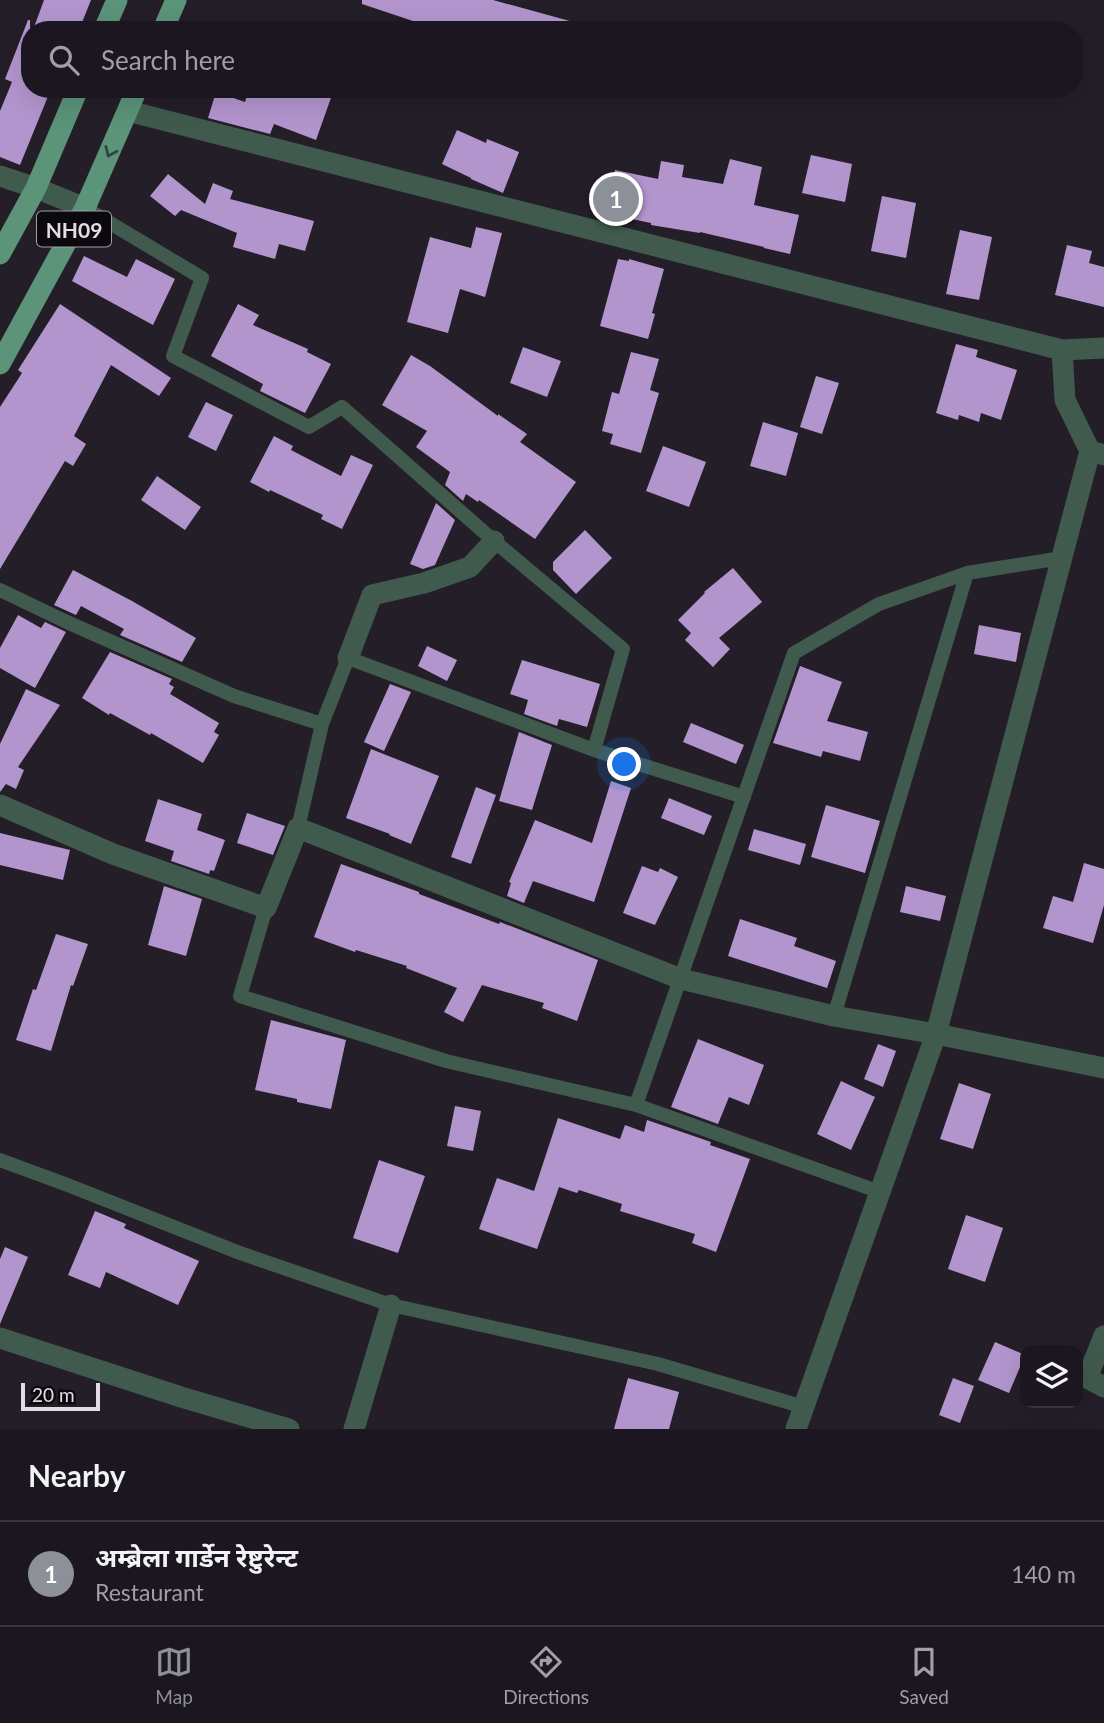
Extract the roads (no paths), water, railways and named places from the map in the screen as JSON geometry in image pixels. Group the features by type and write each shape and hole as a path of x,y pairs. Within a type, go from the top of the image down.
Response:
{"main road":[{"path":"108,21 117,0"},
{"path":"167,21 176,0"},
{"name":"NH09","path":"0,254 36,188 74,98"},
{"name":"NH09","path":"0,364 85,208 133,98"}],"street":[{"path":"128,111 1062,350 1104,348"},
{"path":"0,176 85,208"},
{"path":"796,1429 936,1034 1062,558 1097,453 1065,400 1062,350"},
{"path":"348,658 372,595 424,583 470,566 494,541"},
{"path":"0,805 113,854 266,908 298,828 681,979 834,1016 1104,1068"},
{"path":"354,1429 391,1305"},
{"path":"1104,1336 1087,1378 1104,1387"},
{"path":"0,1338 181,1398 289,1429"}],"lane":[{"path":"85,208 202,278 173,356 309,427 342,407 494,541 623,649 594,750"},
{"path":"636,1105 794,653 879,604 967,573 1062,558"},
{"path":"834,1016 967,573"},
{"path":"0,590 234,696 322,724"},
{"path":"298,828 322,724 348,658 594,750 744,797"},
{"path":"266,908 240,996 446,1061 636,1105 880,1192"},
{"path":"0,1160 240,1253 391,1305 658,1364 804,1407"}],"place":[{"name":"अम्ब्रेला गार्डेन रेष्टुरेन्ट","path":"616,199"}]}
